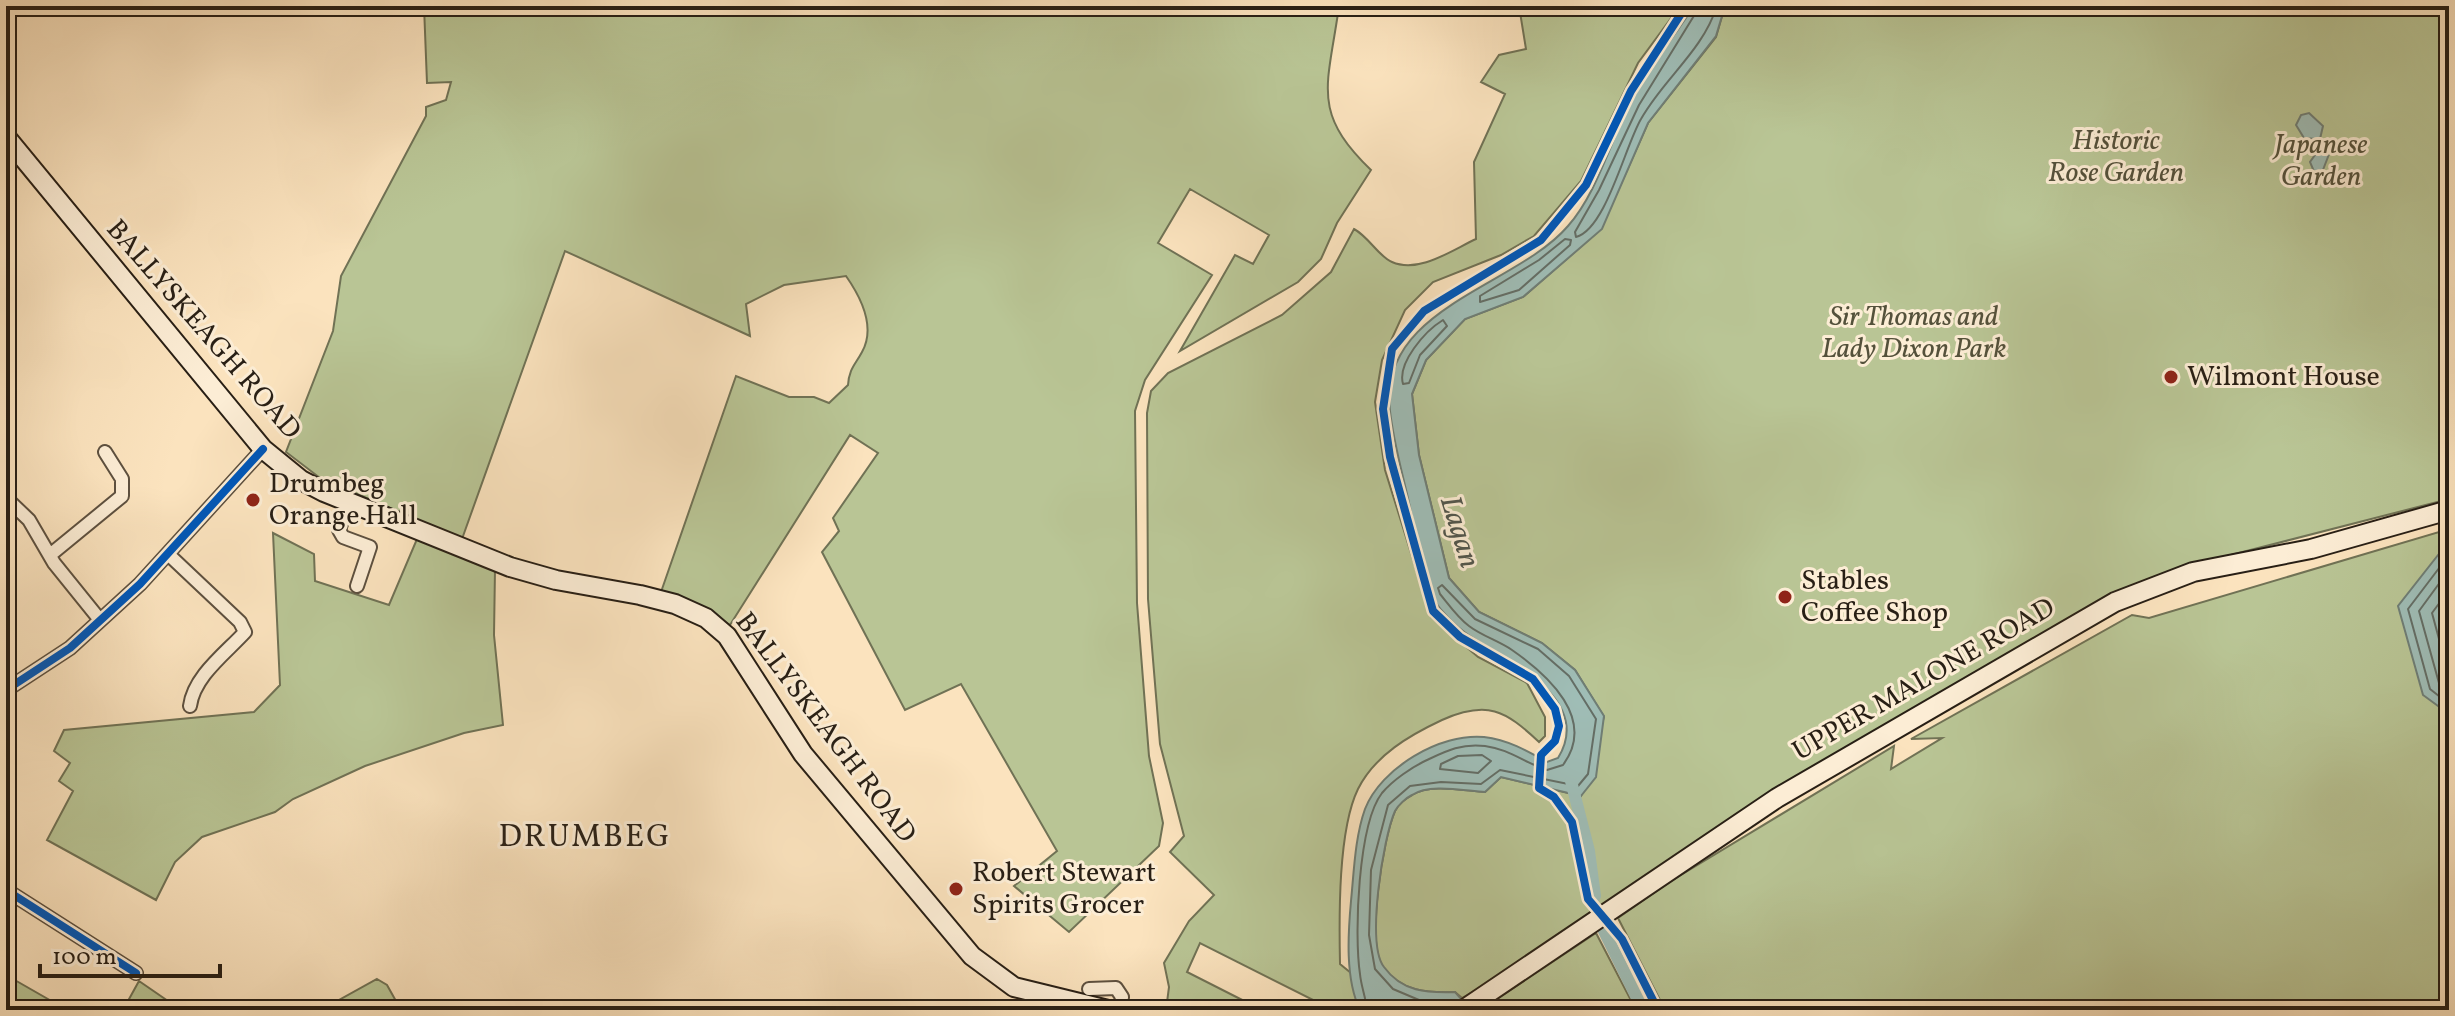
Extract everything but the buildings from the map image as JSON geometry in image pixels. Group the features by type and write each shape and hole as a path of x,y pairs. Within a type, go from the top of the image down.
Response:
{"main road":[{"name":"BALLYSKEAGH ROAD","path":"6,137 263,449 301,480 348,503 535,575 640,595 675,604 706,618 727,636 803,754 972,956 1014,987 1108,1010"},
{"name":"UPPER MALONE ROAD","path":"1469,1006 1777,798 2115,602 2193,572 2311,549 2449,510"}],"street":[{"path":"6,690 70,648 100,620 168,554 263,449"},
{"path":"50,555 122,496 122,479 105,452"},
{"path":"6,498 29,520 50,555 100,620"},
{"path":"348,503 339,530 343,537 370,547 357,586"},
{"path":"168,554 240,622 245,632 203,677 192,694 190,706"},
{"path":"6,890 136,973"},
{"path":"1089,989 1116,988 1122,997 1120,1010"}],"green space":[{"path":"424,6 1343,6 1338,13 1330,61 1328,98 1339,132 1371,170 1337,223 1321,259 1298,282 1180,351 1235,255 1253,264 1269,235 1190,189 1158,243 1212,275 1145,380 1135,411 1137,603 1149,756 1163,823 1159,846 1069,932 1014,886 1057,851 961,684 905,710 822,552 839,531 833,518 878,453 850,435 730,625 691,602 661,592 736,376 789,397 814,397 829,403 848,385 851,371 866,342 867,322 861,302 846,276 784,285 746,304 750,336 565,251 462,539 320,478 286,452 333,331 341,276 426,116 426,107 446,100 451,82 427,83"},
{"path":"1519,6 1680,6 1638,63 1581,181 1534,236 1501,255 1433,282 1405,310 1382,360 1375,402 1385,470 1431,617 1478,657 1527,683 1545,717 1545,736 1539,742 1505,716 1471,710 1442,720 1406,739 1384,756 1365,777 1351,806 1343,850 1340,899 1340,964 1351,973 1360,1010 1333,1010 1200,943 1187,972 1262,1010 1166,1010 1169,987 1164,963 1189,921 1214,895 1170,852 1184,836 1160,744 1148,599 1147,413 1151,391 1168,373 1282,315 1331,272 1354,229 1387,259 1402,265 1424,263 1476,239 1474,162 1505,94 1481,82 1499,55 1526,49"},
{"name":"Sir Thomas and Lady Dixon Park","path":"1725,6 2449,6 2449,499 2192,565 2113,596 1586,927 1462,998 1455,992 1416,989 1398,982 1383,967 1376,937 1381,866 1396,809 1419,791 1458,789 1485,792 1501,777 1581,796 1604,717 1575,670 1542,643 1479,612 1449,578 1419,455 1412,394 1426,360 1465,319 1523,297 1601,229 1648,123 1716,37"},
{"path":"2449,529 2449,1010 1665,1010 1618,918 1671,881 1894,746 1891,769 1942,738 1911,739 2132,615 2149,618"},
{"path":"273,533 314,554 315,581 389,605 417,539 495,569 494,635 503,725 464,733 365,766 293,799 275,812 202,837 175,862 156,900 47,840 73,791 59,781 70,763 54,751 64,730 254,712 280,685"},
{"path":"1596,933 1636,1010 1480,1010"},
{"path":"6,975 67,1010 6,1010"},
{"path":"377,979 387,985 401,1010 321,1010"},
{"path":"139,981 181,1010 123,1010"}],"water":[{"path":"1694,6 1725,6 1716,36 1648,123 1602,229 1523,297 1465,319 1426,360 1412,394 1419,455 1449,578 1479,612 1542,643 1575,670 1604,716 1596,777 1581,796 1501,777 1485,792 1428,789 1419,791 1400,804 1390,825 1378,890 1376,937 1379,955 1384,967 1399,982 1425,991 1455,992 1471,1010 1360,1010 1350,971 1349,928 1359,831 1373,794 1398,767 1431,747 1449,741 1467,737 1493,738 1517,746 1547,762 1558,758 1566,737 1565,717 1541,683 1458,627 1428,589 1392,424 1392,376 1405,347 1427,323 1545,247 1568,226 1588,198 1638,90"},
{"path":"2309,113 2323,126 2320,139 2331,149 2321,175 2315,174 2310,162 2320,148 2315,139 2304,138 2296,125 2301,115"},
{"path":"2449,547 2449,714 2423,695 2398,606 2442,550"}],"waterway":[{"path":"1571,781 1589,851 1595,896"},
{"path":"1603,929 1643,1010"}],"cycle path":[{"path":"1658,1010 1622,939 1588,899 1572,822 1554,797 1539,788 1541,755 1555,741 1559,726 1555,709 1533,679 1460,637 1433,611 1390,457 1383,409 1392,349 1424,311 1541,240 1586,185 1631,91 1686,6"},
{"path":"6,690 70,648 140,584 263,449"},
{"path":"6,890 136,973"}],"place":[{"name":"Wilmont House","path":"2171,377"},
{"name":"Drumbeg Orange Hall","path":"253,500"},
{"name":"Stables Coffee Shop","path":"1785,597"},
{"name":"Robert Stewart Spirits Grocer","path":"956,889"}],"district":[{"name":"DRUMBEG","path":"585,838"}],"park label":[{"name":"Historic Rose Garden","path":"2116,157"},
{"name":"Japanese Garden","path":"2321,161"}],"water label":[{"name":"Lagan","path":"1459,532"}]}
